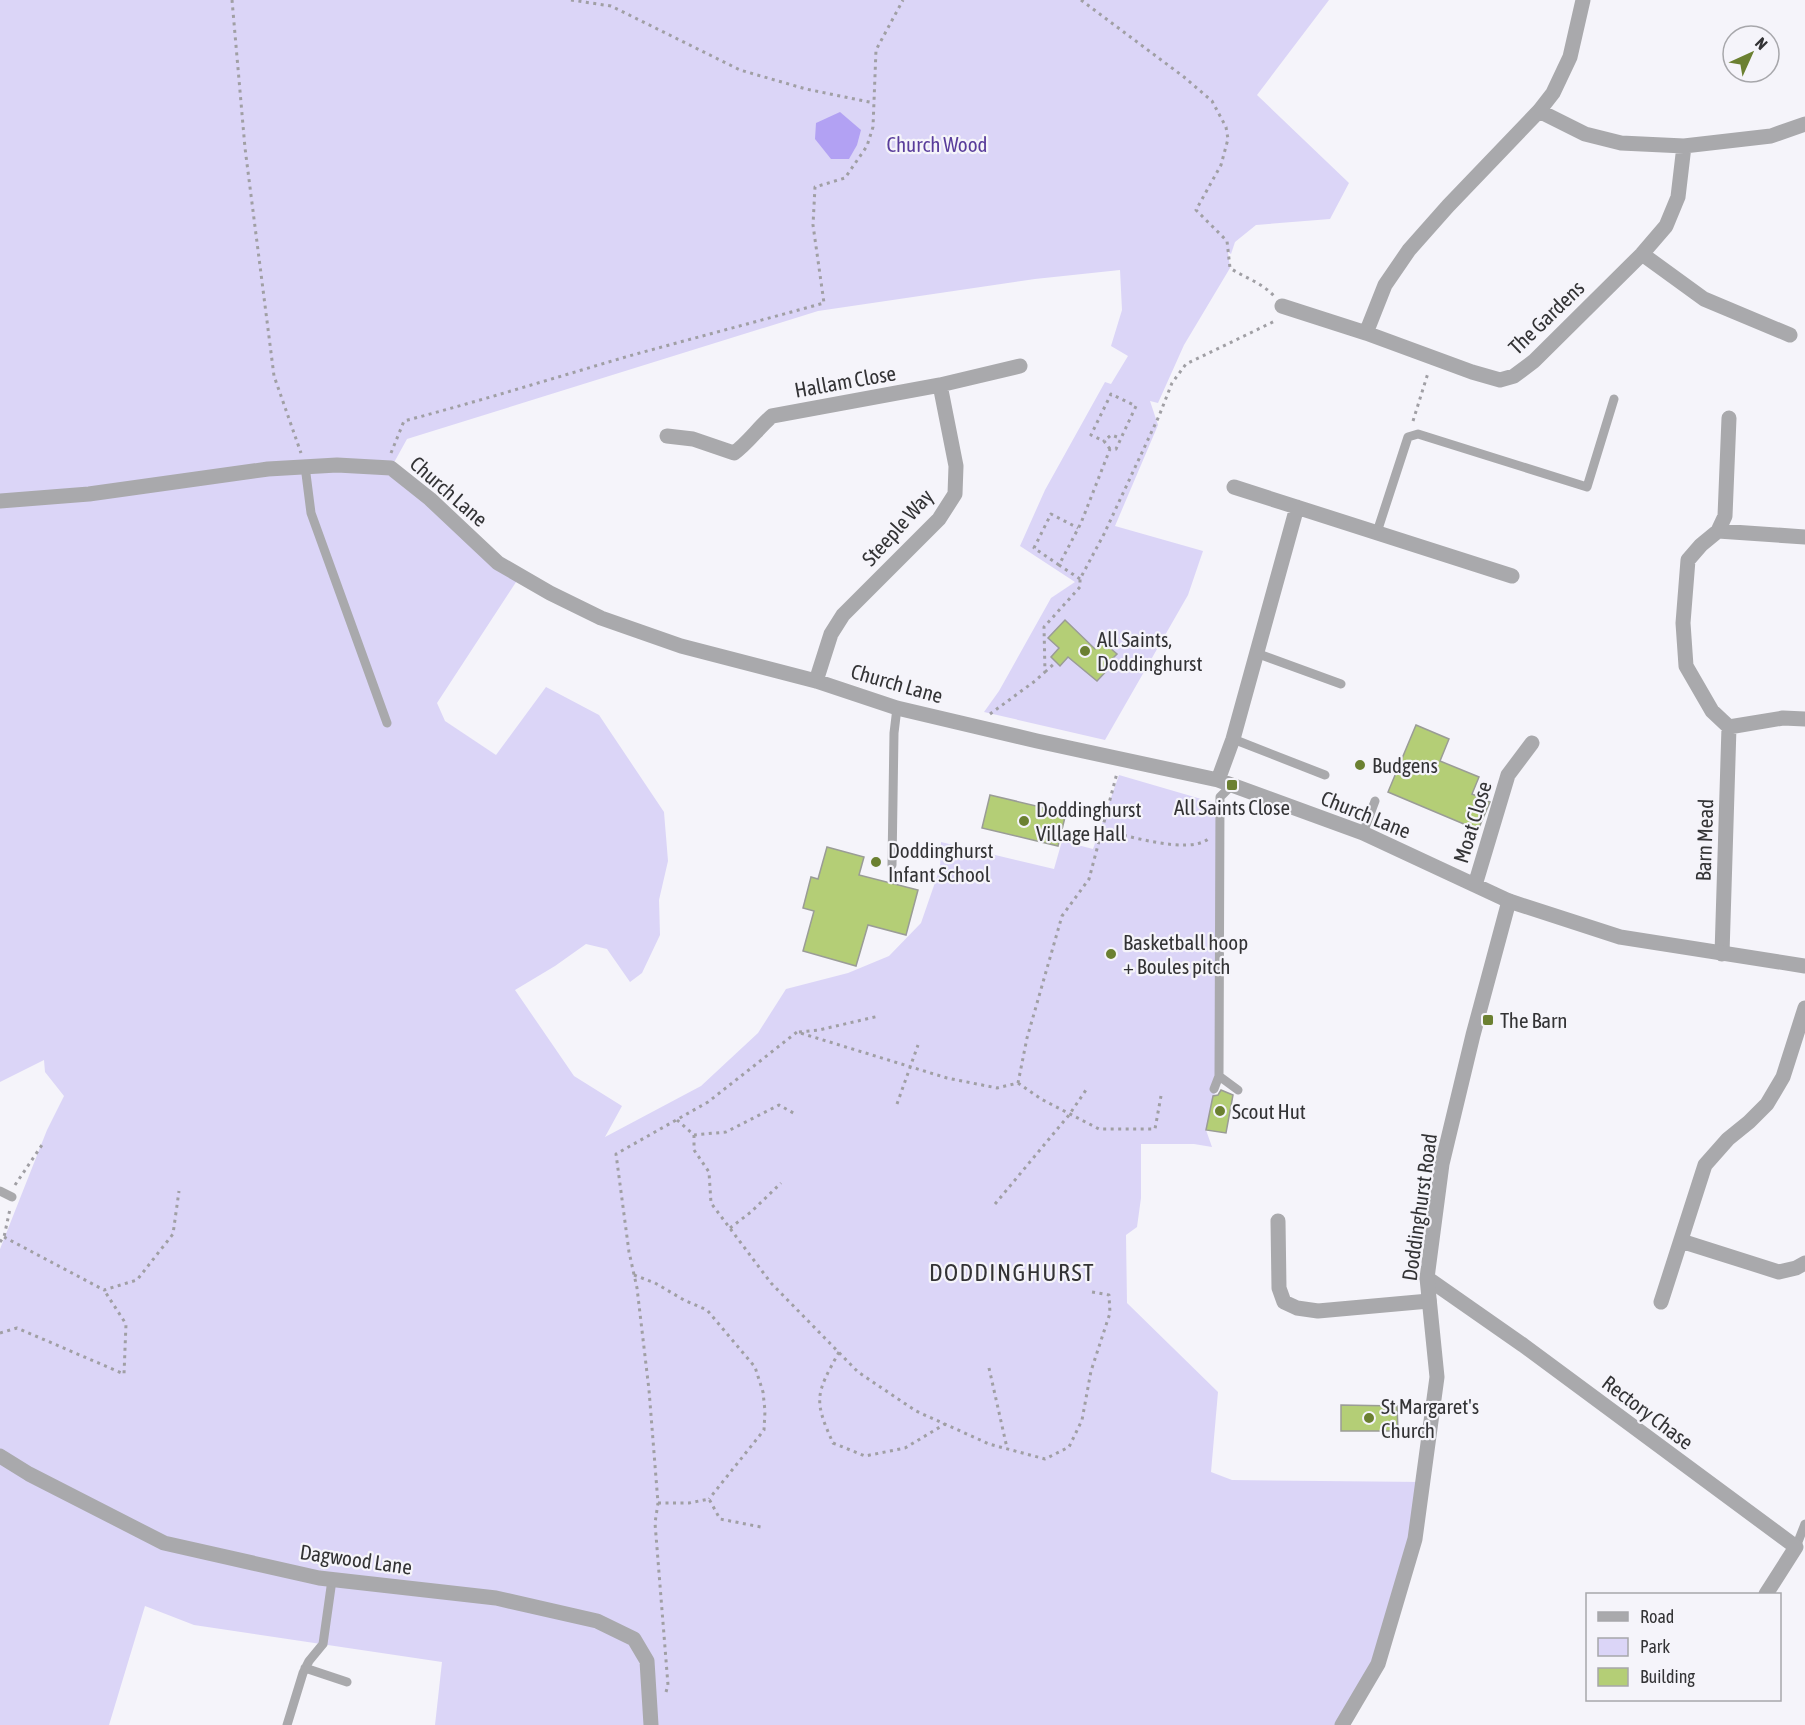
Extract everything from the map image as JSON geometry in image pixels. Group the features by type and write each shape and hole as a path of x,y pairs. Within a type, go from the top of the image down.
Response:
{"street":[{"path":"1366,333 1385,285 1409,250 1539,111 1552,93 1570,57 1583,0"},
{"path":"1539,111 1585,134 1621,143 1684,146 1771,136 1805,124"},
{"name":"The Gardens","path":"1289,309 1366,333 1500,380 1514,376 1534,362 1642,254 1666,226 1678,197 1684,146"},
{"path":"1642,254 1704,299 1790,335"},
{"name":"Hallam Close","path":"668,436 693,439 734,453 741,449 757,428 772,416 940,385 1020,366"},
{"name":"Steeple Way","path":"816,681 831,634 843,615 939,519 955,494 956,466 940,385"},
{"path":"1729,418 1725,516 1718,531 1688,560 1683,623 1686,666 1712,711 1729,728 1784,718 1805,719"},
{"name":"Church Lane","path":"0,501 89,494 268,469 337,465 391,468 430,499 498,563 550,594 601,618 681,646 816,681 897,708 1225,782 1363,833 1509,901 1620,937 1805,966"},
{"path":"1234,487 1512,576"},
{"path":"1225,782 1233,739 1297,507"},
{"path":"1718,531 1805,537"},
{"name":"Barn Mead","path":"1722,954 1729,728"},
{"name":"Moat Close","path":"1475,885 1508,775 1532,743"},
{"name":"Doddinghurst Road","path":"1342,1725 1378,1664 1415,1539 1437,1377 1427,1278 1442,1164 1473,1035 1509,901"},
{"path":"1661,1302 1705,1165 1728,1139 1767,1104 1783,1077 1805,1008"},
{"path":"1278,1221 1279,1288 1284,1302 1297,1308 1318,1311 1429,1301"},
{"path":"1681,1241 1779,1272 1796,1269 1805,1263"},
{"name":"Rectory Chase","path":"1427,1278 1523,1345 1796,1547"},
{"name":"Dagwood Lane","path":"0,1456 29,1474 164,1543 332,1580 496,1598 597,1621 634,1639 647,1661 650,1719"},
{"path":"1767,1593 1796,1547"}],"lane":[{"path":"1377,532 1408,437 1418,434 1587,487 1614,399"},
{"path":"305,466 311,513 387,723"},
{"path":"1256,653 1341,684"},
{"path":"892,865 894,733 897,708"},
{"path":"1233,739 1325,775"},
{"path":"1214,1089 1219,1076 1219,830 1220,797 1225,782"},
{"path":"1363,833 1375,801"},
{"path":"1219,1076 1238,1090"},
{"path":"0,1191 12,1197"},
{"path":"1796,1547 1805,1524"},
{"path":"287,1725 305,1668 323,1644 332,1580"},
{"path":"305,1668 347,1682"}],"path":[{"path":"232,0 245,148 273,376 305,466"},
{"path":"571,0 611,6 740,70 806,89 874,103"},
{"path":"382,468 404,421 824,303 813,225 815,188 845,178 867,146 873,127 876,50 903,0"},
{"path":"1045,672 1044,627 1080,587 1080,579 1104,534 1172,383 1186,364 1289,309 1258,282 1230,268 1227,241 1196,210 1221,165 1228,139 1226,127 1212,101 1184,77 1081,0"},
{"path":"1408,437 1432,357"},
{"path":"1111,394 1136,406 1120,438 1120,445 1116,449 1110,449 1104,441 1091,435 1111,394"},
{"path":"1104,441 1111,435 1120,438"},
{"path":"1059,565 1078,528 1110,449"},
{"path":"1078,528 1051,514 1034,548 1080,579"},
{"path":"974,726 1035,681 1055,663"},
{"path":"1018,1083 1027,1038 1062,916 1089,879 1120,759"},
{"path":"1102,830 1163,844 1202,843 1219,830"},
{"path":"650,1719 663,1706 668,1685 656,1542 655,1523 658,1503 649,1390 616,1154 708,1102 797,1032 819,1030 879,1016"},
{"path":"797,1032 947,1078 997,1088 1018,1083 1070,1115 1100,1129 1155,1129 1161,1096"},
{"path":"897,1104 918,1045"},
{"path":"995,1204 1070,1115 1088,1087"},
{"path":"676,1120 694,1135 726,1132 779,1105 797,1115"},
{"path":"694,1135 694,1150 709,1172 711,1203 771,1283 858,1372 916,1411 989,1443 1045,1459 1069,1447 1082,1420 1091,1371 1110,1312 1109,1295 1092,1292"},
{"path":"730,1228 751,1212 781,1183"},
{"path":"104,1290 137,1280 174,1234 179,1191"},
{"path":"0,1334 17,1328 124,1374 126,1324 104,1290 4,1237"},
{"path":"634,1275 655,1283 706,1310 755,1367 763,1392 764,1430 709,1498 689,1503 658,1503"},
{"path":"839,1352 819,1393 820,1416 833,1443 865,1456 905,1448 945,1424"},
{"path":"989,1368 1007,1448"},
{"path":"709,1498 720,1519 761,1527"}],"green space":[{"name":"Church Wood","path":"0,0 1329,0 1257,95 1349,183 1330,219 1256,225 1235,242 1231,254 1228,252 1230,268 1184,345 1158,403 1150,401 1158,425 1115,526 1203,551 1188,595 1105,740 984,712 999,691 1051,598 1075,582 1020,546 1045,490 1105,382 1111,384 1128,356 1111,346 1122,310 1120,270 1035,279 818,311 407,439 391,468 520,576 437,703 445,721 496,755 546,687 599,715 664,812 668,861 659,900 660,935 642,973 630,982 607,949 586,944 515,990 574,1076 622,1106 605,1137 701,1086 758,1033 786,989 848,973 889,956 921,923 940,868 941,842 1054,869 1062,841 1093,849 1119,775 1215,803 1219,830 1219,1076 1206,1130 1212,1147 1194,1144 1141,1144 1141,1198 1137,1227 1126,1235 1127,1303 1218,1392 1211,1472 1232,1480 1423,1482 1378,1664 1342,1725 435,1725 442,1662 194,1625 145,1606 109,1725 0,1725 0,1249 47,1130 64,1096 45,1072 44,1060 0,1082"}],"shaded area":[{"path":"840,112 861,130 857,145 849,159 831,159 815,139 816,123"}],"building":[{"name":"All Saints, Doddinghurst","path":"1065,620 1095,649 1102,641 1117,654 1109,662 1112,665 1097,681 1068,657 1060,666 1051,657 1059,648 1048,638"},
{"path":"1416,725 1449,739 1440,761 1479,777 1472,794 1490,802 1478,830 1388,792"},
{"name":"Doddinghurst Village Hall","path":"990,795 1066,813 1058,846 982,828"},
{"name":"Doddinghurst Infant School","path":"827,847 864,857 859,875 918,890 906,935 868,925 856,966 803,951 814,911 803,908 811,877 818,879"},
{"name":"Scout Hut","path":"1221,1090 1233,1095 1226,1133 1206,1130 1213,1096 1218,1095"},
{"name":"St Margaret's Church","path":"1341,1405 1397,1406 1398,1431 1341,1431"}],"place":[{"name":"All Saints, Doddinghurst","path":"1085,651"},
{"name":"Budgens","path":"1360,765"},
{"name":"All Saints Close","path":"1232,785"},
{"name":"Doddinghurst Village Hall","path":"1024,821"},
{"name":"Doddinghurst Infant School","path":"876,862"},
{"name":"Basketball hoop + Boules pitch","path":"1111,954"},
{"name":"The Barn","path":"1488,1020"},
{"name":"Scout Hut","path":"1220,1111"},
{"name":"St Margaret's Church","path":"1369,1418"}],"district":[{"name":"DODDINGHURST","path":"1012,1272"}]}
